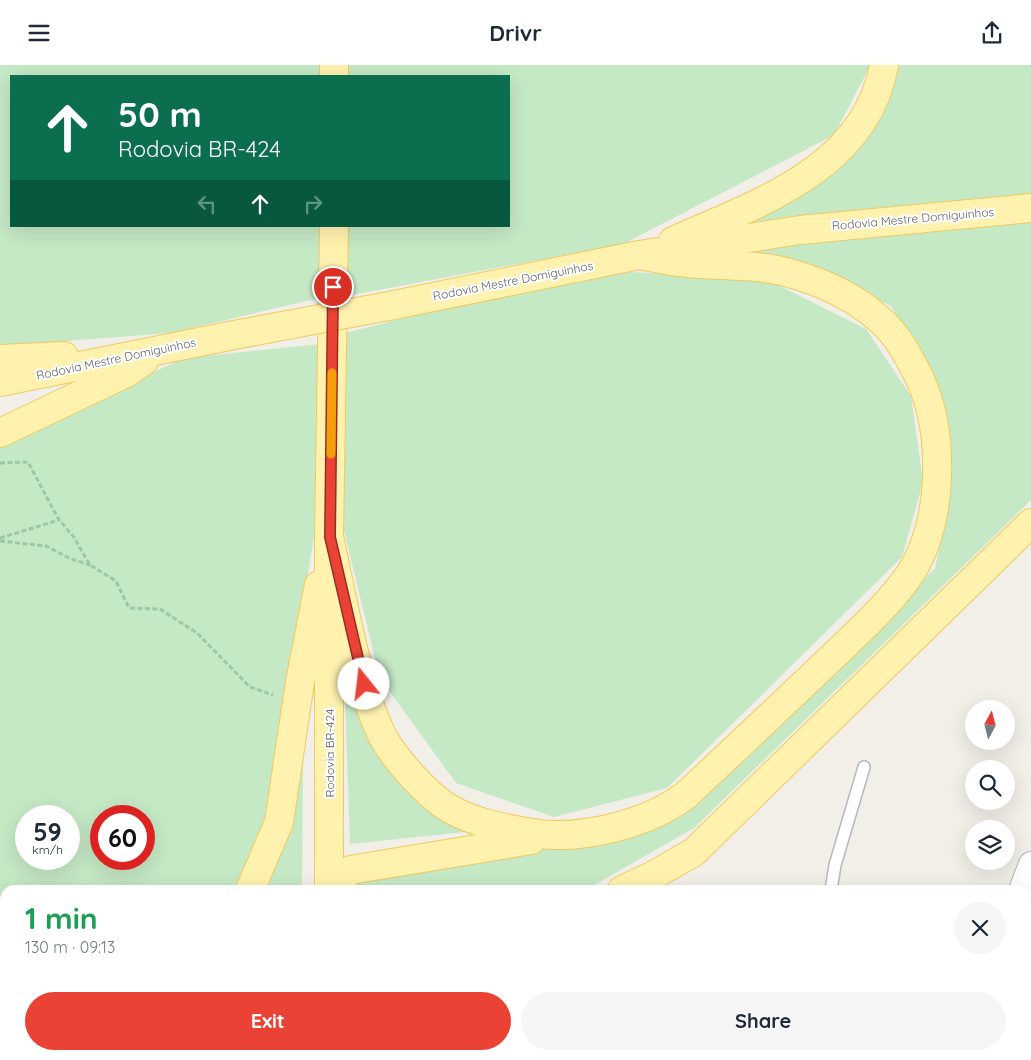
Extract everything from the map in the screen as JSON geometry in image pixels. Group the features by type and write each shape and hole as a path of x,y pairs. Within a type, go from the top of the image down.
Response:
{"main road":[{"path":"639,255 768,198 810,175 842,148 868,111 884,65"},
{"name":"Rodovia Mestre Domiguinhos","path":"0,382 639,255 800,230 1031,208"},
{"name":"Rodovia BR-424","path":"330,885 330,537 334,227"},
{"path":"335,885 350,870 552,836 607,829 645,819 669,808 686,795 858,632 916,565 929,528 936,487 937,443 928,398 908,355 881,320 853,300 786,272 739,265 689,263 639,255"},
{"path":"0,359 158,350"},
{"path":"0,433 128,372 158,350"},
{"path":"633,885 694,852 1031,523"},
{"path":"330,537 359,668 380,732 411,776 446,807 488,825 552,836"},
{"path":"252,885 279,822 314,605 330,537"}],"street":[{"path":"1022,885 1031,864"}],"lane":[{"path":"832,885 835,865 864,767"}],"path":[{"path":"0,463 28,462 59,520 73,536 90,565"},
{"path":"0,539 59,520"},
{"path":"0,539 46,546 71,559 90,565 116,581 129,608 160,609 197,633 250,687 297,703"}],"green space":[{"path":"0,65 319,65 319,75 10,75 10,227 319,227 319,298 171,333 0,346"},
{"path":"347,65 870,65 834,135 623,244 347,296 347,227 510,227 510,75 347,75"},
{"path":"895,65 1031,65 1031,196 714,232 854,155 895,79"},
{"path":"1031,221 1031,500 694,828 594,885 350,885 350,876 675,818 935,569 950,491 938,386 891,306 783,256 702,252"},
{"path":"595,270 768,280 866,329 911,396 923,482 902,557 667,788 554,817 456,783 380,678 341,519 345,333"},
{"path":"321,344 317,519 268,811 244,876 236,885 0,885 0,443 184,358"},
{"path":"342,611 361,695 438,801 503,828 350,844"},
{"path":"303,749 302,885 262,885 275,865 286,840"}],"slow traffic":[{"path":"331,454 332,373"}],"route":[{"path":"333,287 330,537 364,684"}]}
